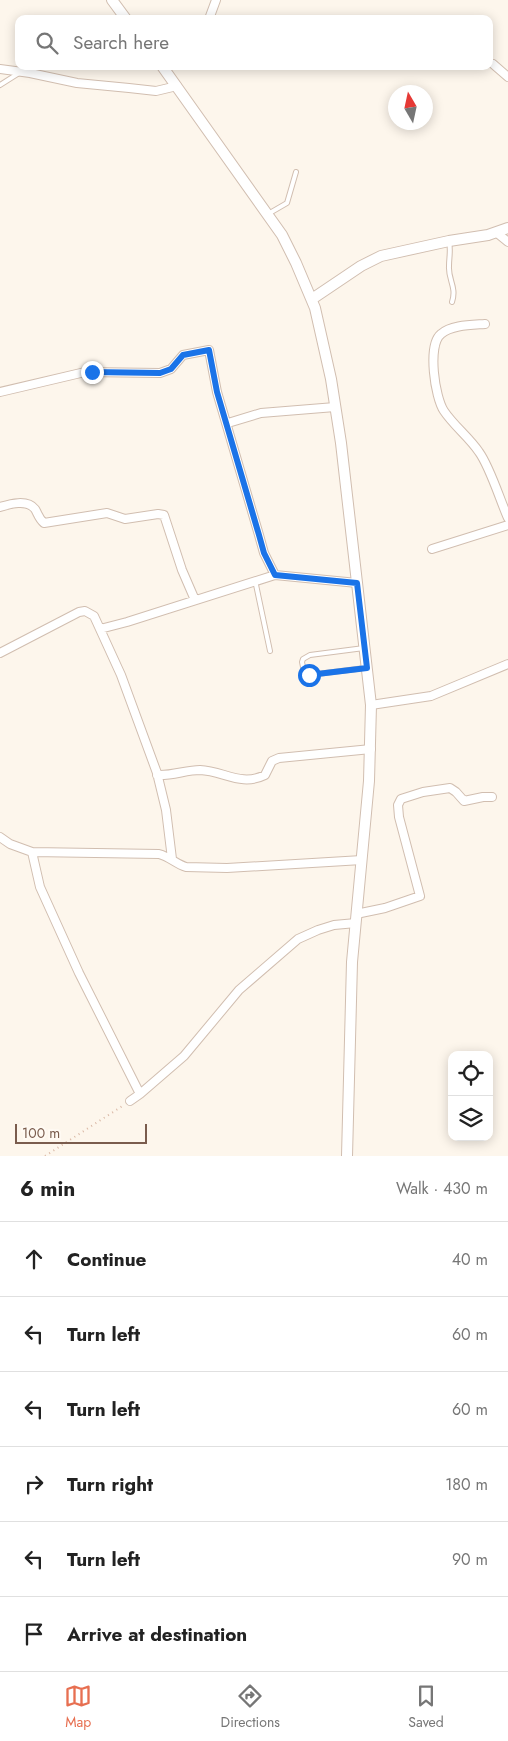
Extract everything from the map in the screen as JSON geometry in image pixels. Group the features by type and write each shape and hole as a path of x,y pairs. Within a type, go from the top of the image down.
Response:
{"street":[{"path":"112,0 123,15"},
{"path":"210,15 216,0"},
{"path":"494,64 508,77"},
{"path":"0,69 77,83 156,91 177,86"},
{"path":"165,70 286,242 312,299 324,348 335,407 365,648 370,705 371,749 370,781 352,962 348,1156"},
{"path":"312,299 370,261 381,256 497,233 508,228"},
{"path":"497,233 508,242"},
{"path":"485,324 452,329 442,332 438,337 434,353 436,388 444,411 480,453 508,518"},
{"path":"0,392 85,372 160,373 171,369 183,355 209,350 217,392 228,423 264,553 275,575"},
{"path":"228,423 262,413 335,407"},
{"path":"0,507 22,503 28,504 32,506 40,521 44,523 106,513 125,519 158,514 164,515 182,570 195,600"},
{"path":"432,549 508,524"},
{"path":"100,629 275,575 357,583"},
{"path":"0,653 79,612 85,611 94,616 121,675 157,775 166,810 172,859"},
{"path":"370,705 431,696 508,664"},
{"path":"157,775 172,775 198,770 211,771 247,780 265,775 272,761 279,758 371,749"},
{"path":"130,1101 184,1056 239,990 298,940 318,930 420,896 399,817 398,805 401,799 423,792 450,788 464,802 483,797 492,797"},
{"path":"0,837 10,844 32,852 159,854 172,859 186,868 227,868 362,860"},
{"path":"32,852 40,887 140,1094"}],"lane":[{"path":"0,84 21,72"},
{"path":"268,214 288,203 296,172"},
{"path":"449,241 451,251 448,266 454,294 452,302"},
{"path":"256,580 270,651"},
{"path":"365,648 310,655 303,659 302,662 304,672 309,675 367,668"}],"path":[{"path":"45,1156 130,1101"}],"route":[{"path":"92,372 160,373 171,369 183,355 209,350 217,392 228,423 264,553 275,575 357,583 367,668 309,675"}]}
